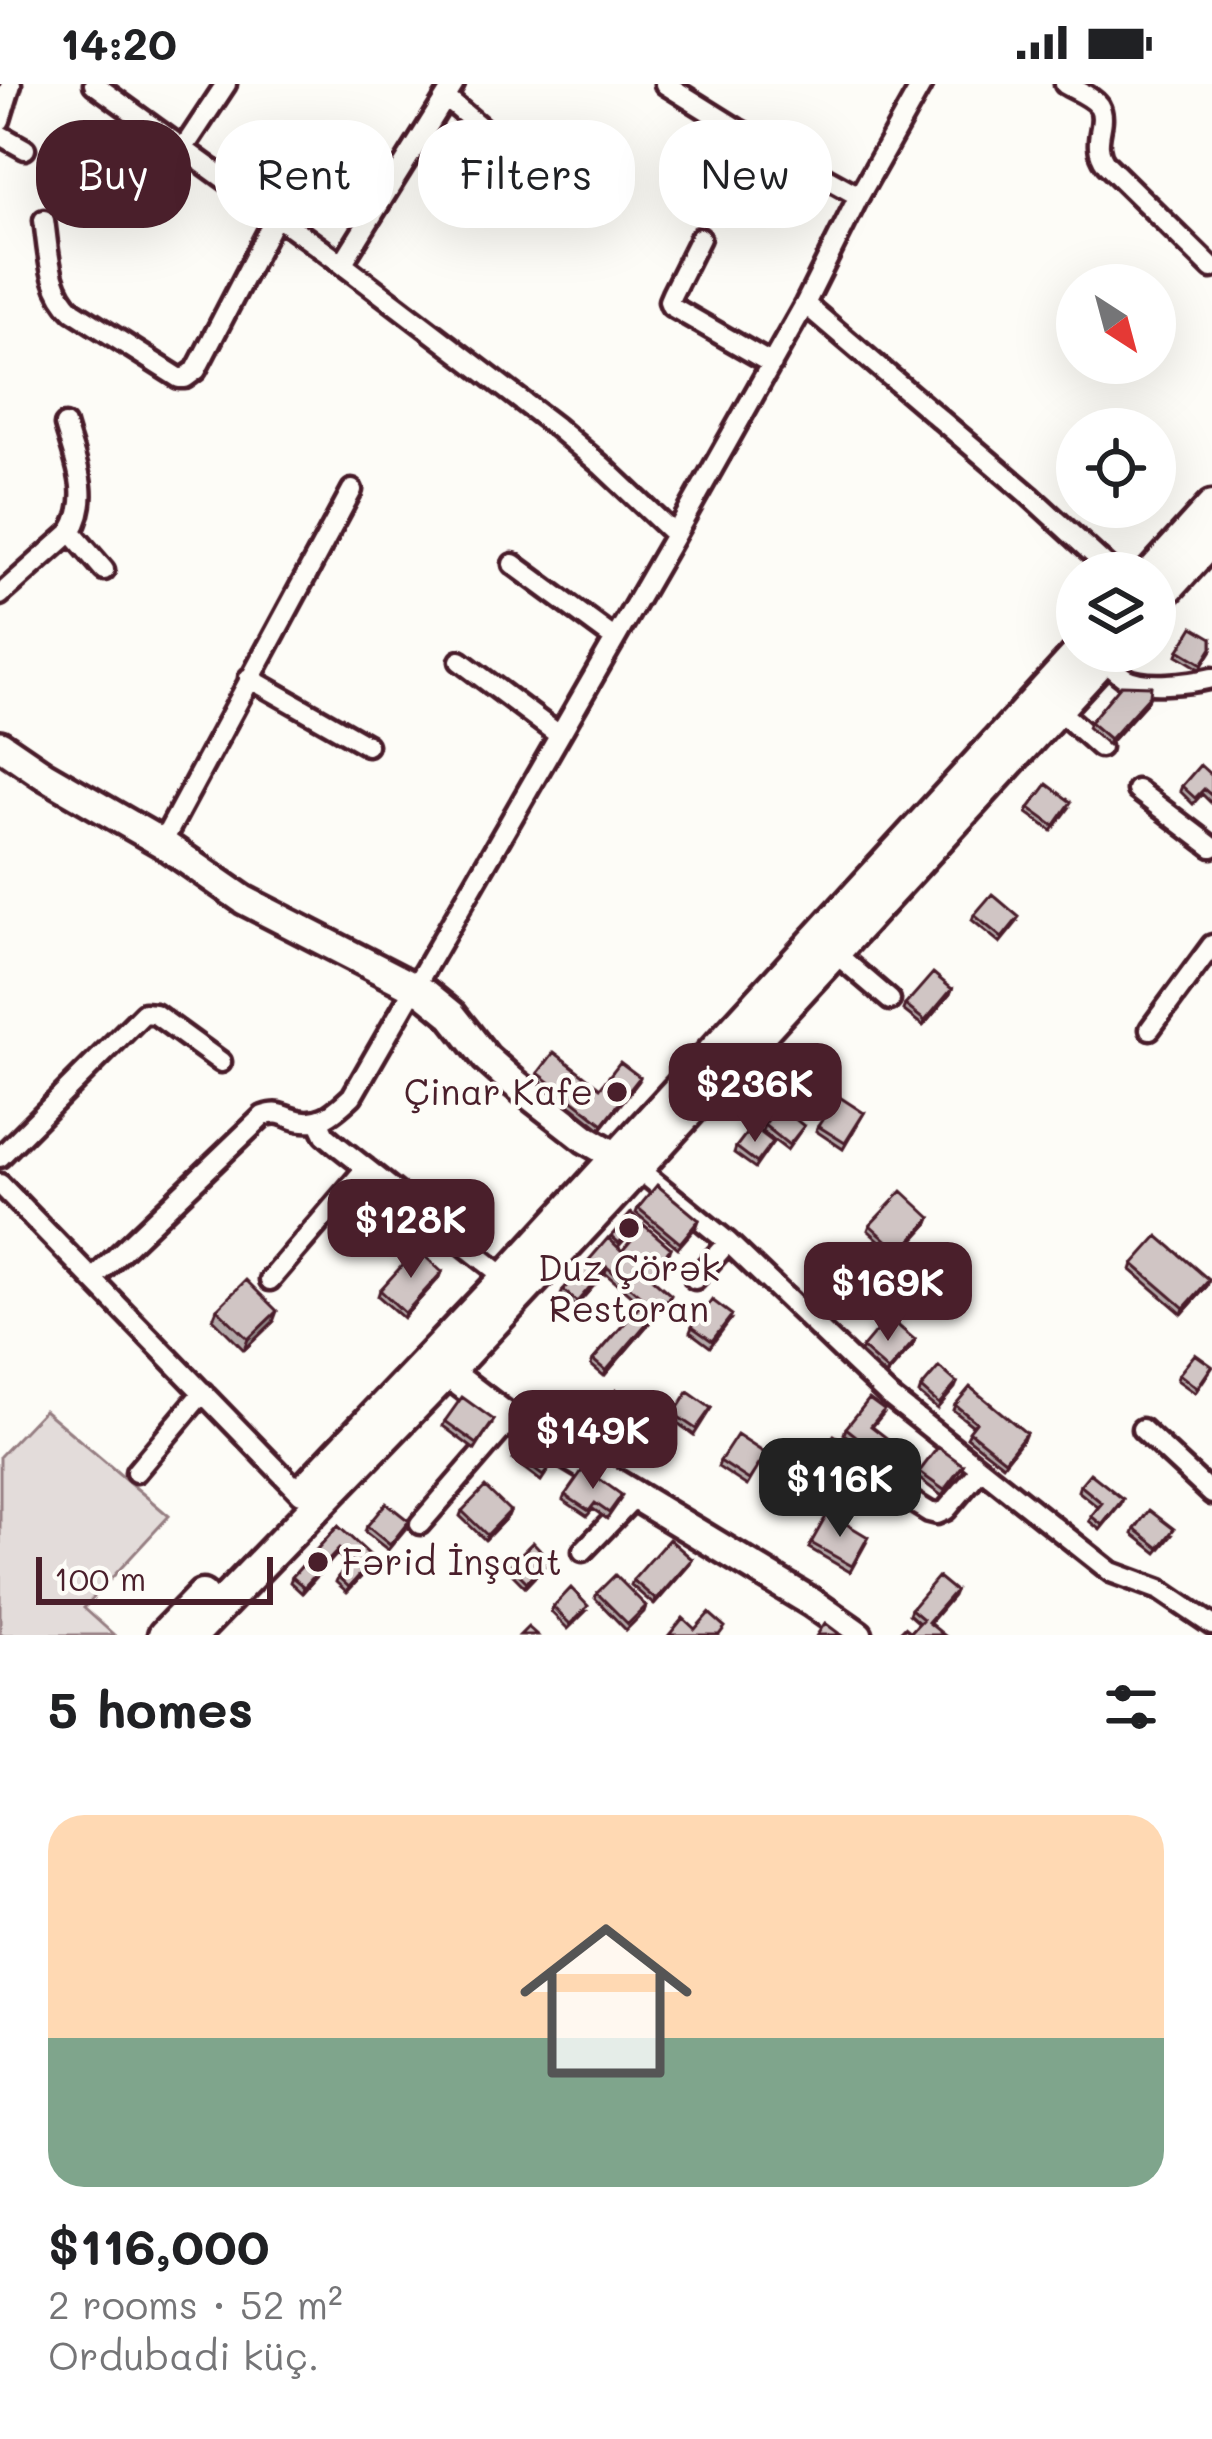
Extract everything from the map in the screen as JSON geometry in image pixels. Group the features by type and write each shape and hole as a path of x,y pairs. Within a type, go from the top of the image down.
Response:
{"main road":[{"path":"1171,552 1212,507"},
{"path":"1176,579 1212,539"},
{"path":"187,1634 447,1372 627,1162 646,1125 1081,672"},
{"path":"187,1634 301,1494 506,1278 836,953 1057,709 1085,672"}],"street":[{"path":"94,84 143,120"},
{"path":"191,137 226,84"},
{"path":"665,84 859,196"},
{"path":"94,1278 262,1116 281,1114 319,1122 352,1096 772,364 922,84"},
{"path":"1065,84 1095,101 1100,109 1097,147 1106,164 1212,268"},
{"path":"342,264 450,91 480,120"},
{"path":"0,135 25,149"},
{"path":"45,228 55,290 64,303 179,378 196,370 270,228"},
{"path":"292,228 556,427 675,536"},
{"path":"700,238 669,301 671,306 772,364"},
{"path":"805,304 1091,552"},
{"path":"0,596 78,521 83,494 64,425"},
{"path":"162,843 352,490"},
{"path":"71,532 104,570"},
{"path":"513,564 615,640"},
{"path":"460,661 559,735"},
{"path":"1118,672 1143,684 1212,679"},
{"path":"249,678 367,745"},
{"path":"1057,709 1100,746"},
{"path":"0,745 162,843 244,900 414,987 452,1015 486,1058 513,1082 575,1130 627,1162 728,1242 866,1376 982,1469 1111,1572 1160,1590 1212,1625"},
{"path":"1137,790 1212,847"},
{"path":"1150,1030 1212,945"},
{"path":"836,953 890,1000"},
{"path":"0,1157 144,1013 155,1014 221,1062"},
{"path":"319,1122 326,1135 506,1278"},
{"path":"270,1280 366,1168"},
{"path":"2,1192 94,1278 301,1494"},
{"path":"695,1279 728,1242"},
{"path":"447,1372 510,1420 812,1602 858,1635"},
{"path":"136,1472 203,1392"},
{"path":"420,1524 510,1420"},
{"path":"1142,1429 1212,1494"},
{"path":"869,1475 937,1514 982,1469"},
{"path":"583,1551 636,1496"}],"shaded area":[{"path":"44,1410 169,1516 84,1608 114,1635 0,1635 0,1456"}],"building":[{"path":"1193,627 1212,638 1202,664 1179,650"},
{"path":"1121,685 1151,686 1150,695 1110,739 1090,722"},
{"path":"1200,765 1212,776 1212,796 1204,789 1195,798 1182,786"},
{"path":"1047,784 1071,802 1054,826 1029,808"},
{"path":"992,894 1019,917 1002,938 974,915"},
{"path":"933,973 952,989 925,1021 905,1005"},
{"path":"554,1052 600,1088 620,1062 640,1077 603,1124 538,1073"},
{"path":"838,1096 864,1113 845,1143 818,1126"},
{"path":"779,1106 804,1126 789,1145 764,1125"},
{"path":"752,1126 773,1142 757,1163 736,1147"},
{"path":"657,1185 699,1220 680,1243 638,1208"},
{"path":"902,1191 931,1218 900,1252 870,1225"},
{"path":"631,1213 639,1220 619,1243 611,1236"},
{"path":"644,1225 671,1248 648,1275 671,1295 606,1371 593,1360 645,1300 607,1267 577,1302 563,1290 608,1238 622,1251"},
{"path":"1158,1236 1209,1280 1184,1308 1133,1264"},
{"path":"417,1249 442,1272 405,1313 380,1290"},
{"path":"845,1269 856,1282 821,1310 810,1297"},
{"path":"246,1280 277,1311 248,1339 217,1309"},
{"path":"712,1300 732,1315 712,1341 692,1327"},
{"path":"888,1317 915,1340 888,1371 862,1348"},
{"path":"1195,1354 1212,1366 1197,1388 1179,1374"},
{"path":"939,1367 957,1383 939,1404 921,1388"},
{"path":"970,1387 1026,1433 1005,1460 969,1431 976,1422 955,1405"},
{"path":"616,1390 646,1409 634,1427 605,1408"},
{"path":"688,1392 711,1408 696,1429 674,1414"},
{"path":"462,1397 494,1420 477,1444 445,1421"},
{"path":"869,1399 884,1410 871,1426 906,1453 895,1467 846,1428"},
{"path":"737,1435 766,1454 749,1480 720,1461"},
{"path":"834,1435 870,1458 857,1479 821,1456"},
{"path":"527,1438 555,1460 543,1476 515,1455"},
{"path":"938,1447 963,1465 944,1490 919,1472"},
{"path":"584,1468 622,1495 609,1513 595,1503 589,1511 565,1495"},
{"path":"1090,1473 1123,1499 1102,1525 1091,1516 1102,1503 1080,1485"},
{"path":"485,1487 510,1511 487,1535 462,1511"},
{"path":"386,1503 409,1521 390,1545 367,1526"},
{"path":"1149,1510 1174,1529 1159,1548 1135,1529"},
{"path":"828,1513 868,1537 852,1566 811,1543"},
{"path":"338,1526 374,1559 349,1587 338,1577 352,1561 339,1549 304,1587 292,1577"},
{"path":"669,1539 692,1559 656,1600 633,1580"},
{"path":"533,1542 549,1559 527,1582 510,1565"},
{"path":"615,1575 646,1606 628,1624 597,1593"},
{"path":"938,1577 955,1591 928,1622 944,1635 897,1635 905,1627 911,1632 923,1619 911,1609"},
{"path":"571,1588 588,1606 570,1624 553,1607"},
{"path":"709,1613 725,1627 719,1635 669,1635 683,1618 695,1629"},
{"path":"825,1623 841,1635 817,1635"}],"place":[{"name":"Çinar Kafe","path":"617,1092"},
{"name":"Duz Çörək Restoran","path":"629,1228"},
{"name":"Fərid İnşaat","path":"318,1562"}]}
